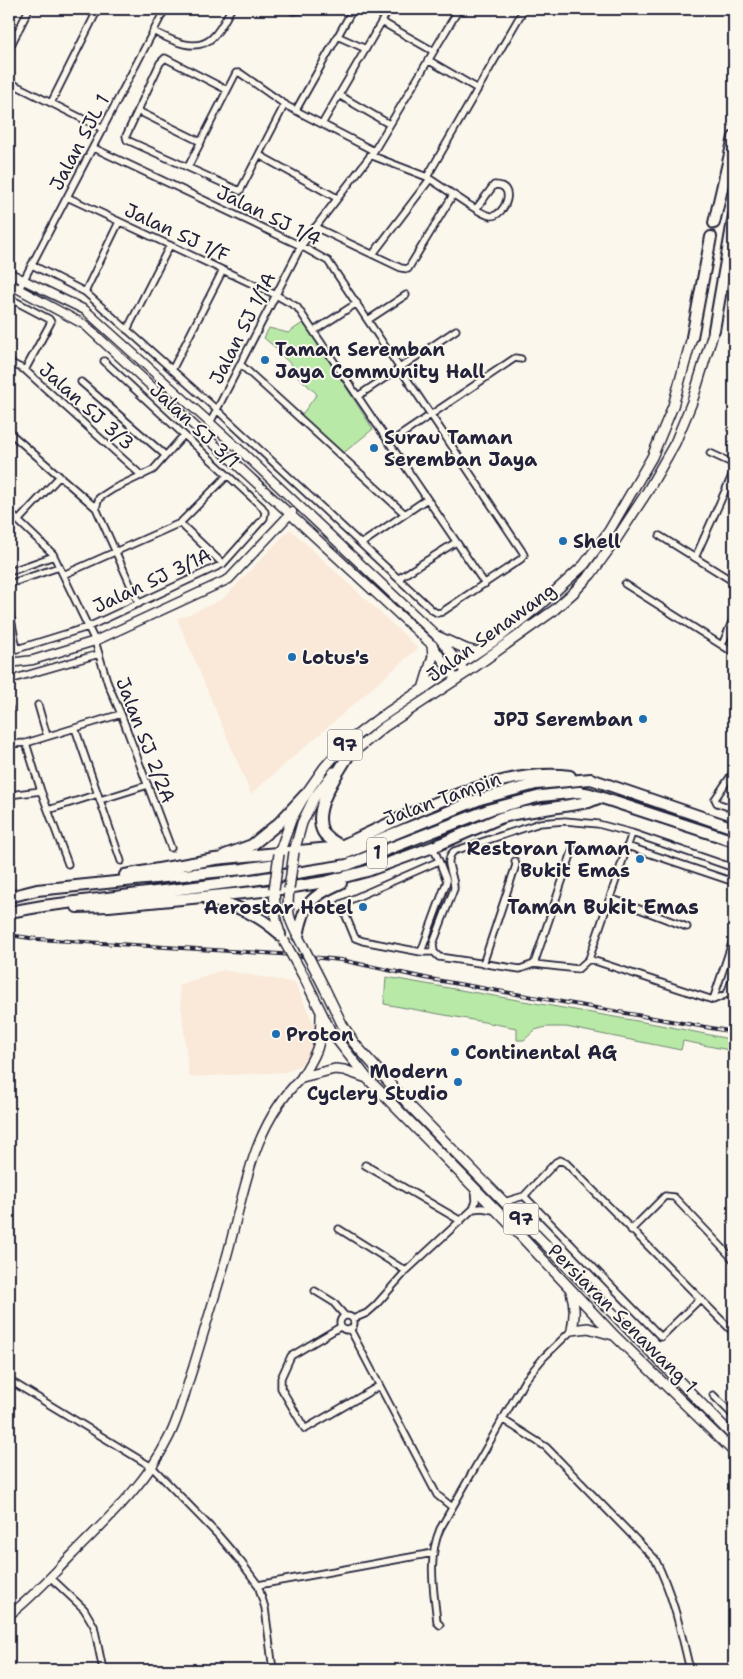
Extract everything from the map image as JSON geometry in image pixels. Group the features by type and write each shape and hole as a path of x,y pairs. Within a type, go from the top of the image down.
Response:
{"highway":[{"path":"714,223 734,136"},
{"path":"714,330 734,215"},
{"path":"692,337 711,237"},
{"path":"341,846 323,833 320,823 326,795 350,753"},
{"path":"37,890 215,859 279,854 341,846 433,804 479,786 530,776 564,775 591,779"},
{"name":"Jalan Tampin","path":"9,897 37,890 243,869 346,853 480,799 536,784 591,779 734,828"},
{"name":"Jalan Tampin","path":"9,912 347,865 491,810 541,796 579,792 601,797 734,841"},
{"path":"215,859 252,844 280,823 305,795"},
{"path":"300,941 301,917 312,899 325,890 367,871 433,847 500,818 589,802 601,797"},
{"path":"9,912 109,906 274,890 325,882 367,871"},
{"path":"192,898 226,903 256,915 282,938"}],"main road":[{"name":"Jalan Senawang","path":"294,852 302,823 314,798 350,753 384,727 456,680 553,611 591,574 647,492 674,443 692,402 714,330"},
{"name":"Jalan Senawang","path":"279,854 291,820 305,795 324,768 344,745 378,718 460,665 506,631 563,585 584,565 609,532 652,457 673,406 692,337"},
{"path":"437,636 450,643 477,652"},
{"path":"423,689 434,656 432,645"},
{"name":"97","path":"289,888 294,852"},
{"name":"97","path":"274,890 279,854"},
{"name":"Persiaran Senawang 1","path":"289,888 287,905 289,918 342,1024 354,1043 409,1105 734,1437"},
{"name":"Persiaran Senawang 1","path":"274,890 274,905 282,938 331,1032 367,1078 475,1188 615,1336 734,1452"},
{"path":"302,1077 318,1048 321,1036 321,1011"},
{"path":"302,1077 335,1069 367,1078"},
{"path":"570,1289 575,1306 572,1330 596,1329 615,1336"}],"street":[{"path":"9,49 29,9"},
{"path":"51,103 97,11 86,9"},
{"name":"Jalan SJL 1","path":"19,289 165,9"},
{"path":"153,31 185,44 194,45 205,42 212,38 231,9"},
{"path":"290,9 293,11 301,10"},
{"path":"296,110 353,9"},
{"path":"322,124 390,9"},
{"name":"Jalan SJ 1/1A","path":"210,423 301,246 372,153 459,9"},
{"path":"373,254 429,178 524,9"},
{"path":"382,22 433,51"},
{"path":"337,36 366,50"},
{"path":"227,90 165,58 160,63 126,136 127,140 240,191 285,104"},
{"path":"428,60 478,89"},
{"path":"188,166 227,90 236,74 240,73 285,104 372,153 429,178 453,195 476,209 491,216 498,214 508,199 508,194 499,185 494,185 476,209"},
{"path":"9,82 103,129"},
{"path":"339,95 389,124"},
{"path":"138,111 201,142"},
{"name":"Jalan SJ 1/4","path":"94,148 301,246 328,261 522,550 524,555 521,559 485,584"},
{"path":"259,155 337,198"},
{"path":"315,227 401,268 408,269 453,195"},
{"name":"Jalan SJ 1/F","path":"67,197 297,306 485,584"},
{"path":"85,292 119,222"},
{"path":"127,330 170,245"},
{"path":"32,265 85,292 217,410 432,610 437,613 442,612 485,584"},
{"path":"172,370 223,270"},
{"path":"9,273 85,310 210,423 437,636 466,673"},
{"path":"9,284 85,325 432,645 456,680"},
{"path":"368,320 406,294"},
{"path":"9,298 49,319 51,322 25,370"},
{"path":"314,331 357,303"},
{"path":"358,396 456,330"},
{"path":"389,442 514,358 521,359"},
{"name":"Jalan SJ 3/1","path":"104,361 262,507 265,512"},
{"name":"Jalan SJ 3/3","path":"9,362 25,370 142,476"},
{"path":"240,364 405,514"},
{"path":"81,382 166,455"},
{"path":"209,439 210,423"},
{"path":"9,432 96,508 139,604"},
{"path":"96,508 99,498 113,489 153,470 183,436"},
{"path":"710,453 734,464"},
{"path":"695,558 734,471"},
{"path":"63,575 180,523 228,476"},
{"path":"18,521 59,477"},
{"path":"361,544 427,499"},
{"path":"9,663 33,660 94,642 229,579 298,505"},
{"path":"9,512 54,556 9,572"},
{"name":"Jalan SJ 3/1A","path":"9,650 88,627 223,564 264,518 265,512"},
{"path":"180,523 223,564"},
{"path":"660,536 734,582"},
{"path":"399,578 456,542"},
{"name":"Jalan SJ 2/2A","path":"54,556 99,654 108,684 122,714 171,848"},
{"path":"9,584 59,567"},
{"path":"625,584 734,654"},
{"path":"9,609 17,649"},
{"path":"722,645 734,617"},
{"path":"9,680 99,654"},
{"path":"38,705 47,736"},
{"path":"9,744 26,743 122,714"},
{"path":"75,728 121,861"},
{"path":"26,743 40,791 68,864"},
{"path":"734,772 715,799 717,803 734,809"},
{"path":"48,810 148,785"},
{"path":"9,795 40,791"},
{"path":"434,952 433,944 454,889 455,882 448,860 454,850 540,824 565,821 598,824 632,833 734,868"},
{"path":"439,860 341,904 355,938 421,952 434,952 440,957 484,964 520,968 534,964 578,969 589,959 632,833"},
{"path":"628,846 734,882"},
{"path":"421,952 447,881 433,847"},
{"path":"534,964 573,849"},
{"path":"484,964 516,865 515,861"},
{"path":"610,898 687,927"},
{"path":"713,1000 734,936"},
{"path":"589,959 713,1000 727,994 734,975"},
{"path":"9,1615 50,1577 105,1521 152,1467 169,1438 226,1259 258,1141 270,1118 302,1077"},
{"path":"504,1202 524,1196 556,1162 560,1160 566,1163 734,1333"},
{"path":"366,1164 461,1221"},
{"path":"474,1210 476,1201 475,1188"},
{"path":"524,1196 661,1337 700,1299"},
{"path":"631,1230 665,1196 674,1197 734,1260"},
{"path":"353,1319 367,1313 375,1306 406,1271 474,1210 488,1208 499,1213"},
{"path":"339,1229 406,1271"},
{"path":"315,1291 333,1302 345,1316 353,1319"},
{"path":"340,1327 340,1320 345,1316"},
{"path":"340,1327 346,1330 350,1329 354,1324 353,1319"},
{"path":"340,1327 291,1356 281,1378 281,1388 305,1428 379,1386"},
{"path":"350,1329 436,1495 452,1507"},
{"path":"440,1625 437,1622 431,1561 435,1541 452,1507 525,1380 544,1357 572,1330"},
{"path":"9,1380 152,1467 218,1535 258,1585 265,1608 273,1670"},
{"path":"713,1395 734,1416"},
{"path":"502,1419 546,1447 655,1559 666,1579 690,1670"},
{"path":"258,1585 433,1553"},
{"path":"50,1577 84,1610 94,1626 104,1670"}],"shaded area":[{"path":"290,529 418,648 251,794 177,618 223,599"},
{"path":"222,970 295,983 319,1036 312,1051 300,1065 286,1072 189,1077 179,985"}],"green space":[{"path":"304,322 373,429 341,455 300,417 317,394 292,371 295,368 281,355 282,353 264,338 269,328 288,333"},
{"path":"386,977 666,1026 734,1040 734,1051 683,1041 681,1050 566,1027 546,1027 535,1030 524,1040 517,1040 517,1028 384,1004"}],"railway":[{"path":"9,935 37,939 280,954 341,960 430,979 734,1032"}],"place":[{"name":"Taman Seremban Jaya Community Hall","path":"265,360"},
{"name":"Surau Taman Seremban Jaya","path":"374,448"},
{"name":"Shell","path":"563,541"},
{"name":"Lotus's","path":"292,657"},
{"name":"JPJ Seremban","path":"643,719"},
{"name":"Restoran Taman Bukit Emas","path":"640,859"},
{"name":"Aerostar Hotel","path":"363,907"},
{"name":"Proton","path":"276,1034"},
{"name":"Continental AG","path":"455,1052"},
{"name":"Modern Cyclery Studio","path":"458,1082"}],"district":[{"name":"Taman Bukit Emas","path":"603,907"}]}
